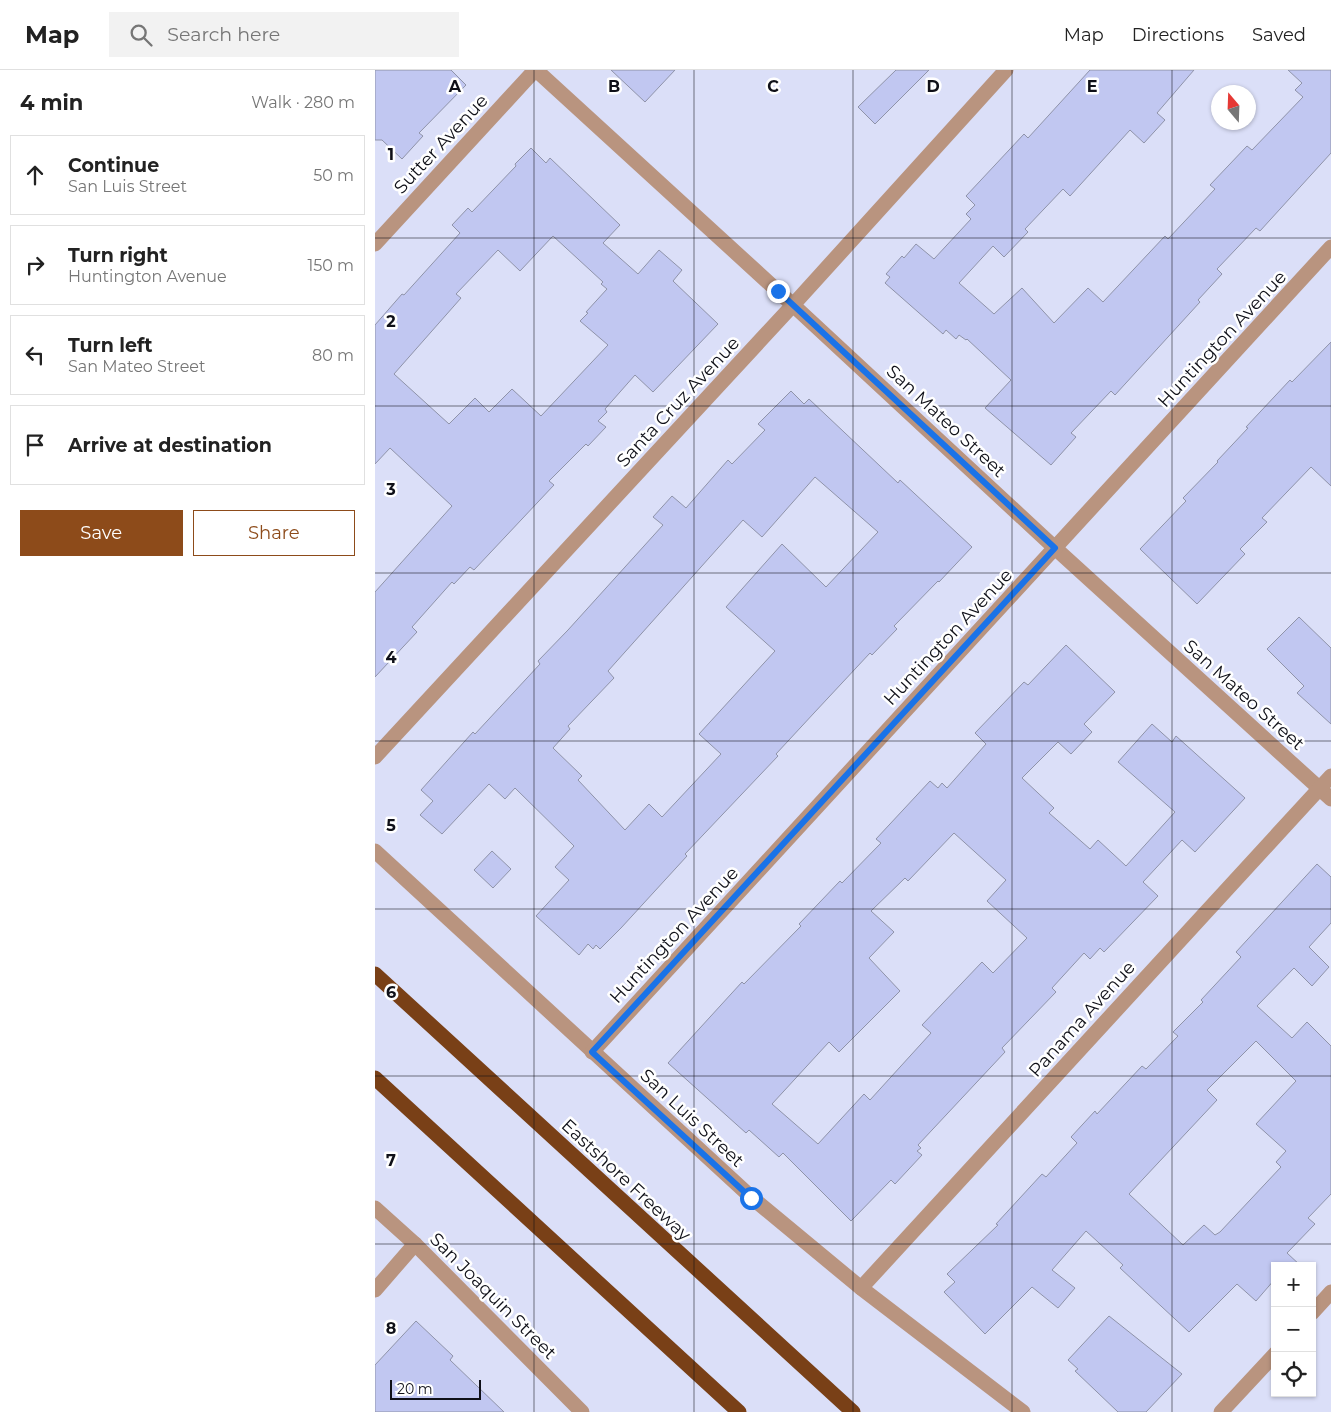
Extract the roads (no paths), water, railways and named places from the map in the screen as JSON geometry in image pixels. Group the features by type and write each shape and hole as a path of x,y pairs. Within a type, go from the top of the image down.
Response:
{"highway":[{"name":"Eastshore Freeway","path":"375,974 853,1412"},
{"path":"375,1078 739,1412"}],"street":[{"name":"Sutter Avenue","path":"375,244 536,70"},
{"name":"San Mateo Street","path":"536,70 1055,548 1331,798"},
{"name":"Santa Cruz Avenue","path":"375,757 793,305 1006,70"},
{"name":"Huntington Avenue","path":"592,1052 1331,247"},
{"name":"Panama Avenue","path":"861,1288 1331,776"},
{"name":"San Luis Street","path":"375,851 751,1198 861,1288 1023,1412"},
{"name":"San Joaquin Street","path":"375,1208 415,1244 582,1412"},
{"path":"375,1290 415,1244"},
{"path":"1316,1309 1331,1292"},
{"path":"1221,1412 1271,1358"}]}
